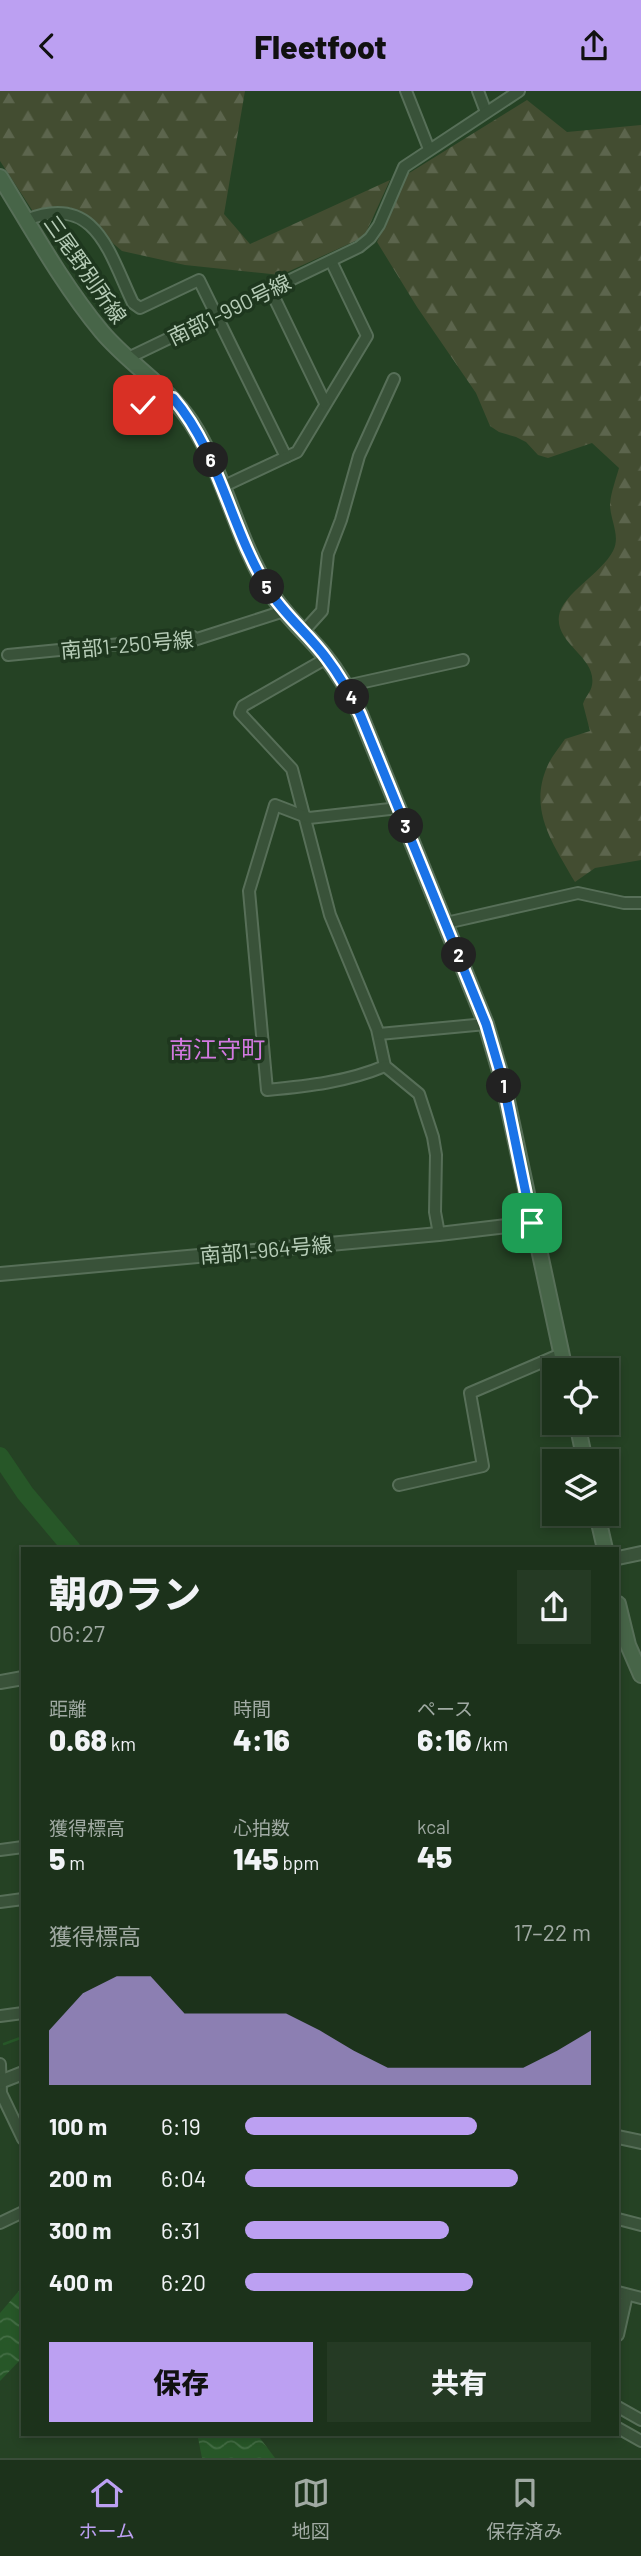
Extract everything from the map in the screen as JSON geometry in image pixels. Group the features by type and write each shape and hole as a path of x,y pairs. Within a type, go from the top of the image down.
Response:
{"main road":[{"name":"三尾野別所線","path":"0,177 82,306 104,334 173,398 202,440 256,568 285,611 327,658 346,686 360,714 486,1024 503,1082 562,1358"},
{"path":"600,1526 605,1547"},
{"path":"619,1608 628,1645 641,1675"}],"street":[{"path":"406,91 429,149"},
{"path":"478,91 486,112"},
{"name":"南部1-990号線","path":"128,358 331,261 370,238 379,225 404,167 519,91"},
{"path":"26,220 44,214 63,213 78,215 93,226 133,303 140,308 199,280 286,457"},
{"path":"222,487 297,452 367,336 331,261"},
{"path":"270,289 325,403"},
{"path":"153,378 148,389 151,398 145,404 173,398"},
{"path":"303,632 322,611 328,554 341,520 359,456 394,379"},
{"name":"南部1-250号線","path":"8,655 193,637 194,640 285,611"},
{"path":"327,658 243,706 240,713 292,769 330,915 379,1034 385,1066 419,1094 433,1137 436,1156 435,1212 439,1234"},
{"path":"346,686 463,660"},
{"path":"385,1066 328,1084 267,1090 249,891 275,805 305,817 399,808"},
{"path":"446,923 578,893 624,903 641,903"},
{"path":"379,1034 486,1024"},
{"name":"南部1-964号線","path":"0,1274 532,1223"},
{"path":"399,1485 484,1467 471,1393 561,1354"},
{"path":"619,1558 641,1553"},
{"path":"0,1682 21,1678"},
{"path":"0,1850 21,1847"},
{"path":"0,1902 21,1899"},
{"path":"0,2016 21,2013"},
{"path":"0,2064 1,2093 21,2135"},
{"path":"0,2082 21,2074"},
{"path":"619,2137 641,2142"},
{"path":"0,2223 21,2213"},
{"path":"619,2219 641,2225"},
{"path":"619,2324 622,2293 641,2298"},
{"path":"619,2408 641,2420"},
{"path":"619,2429 641,2441"}],"green space":[{"path":"0,91 245,91 224,214 250,244 390,180 364,237 281,275 185,265 122,251 70,207 34,213 0,161"},
{"path":"527,100 567,132 641,125 641,860 595,868 575,882 546,827 540,798 547,767 565,739 590,731 583,704 591,688 592,675 583,658 563,635 559,616 567,600 613,551 616,534 610,504 619,468 592,443 548,458 538,455 526,442 490,426 476,393 417,307 377,242 406,175"}],"water":[{"path":"21,2288 21,2359 0,2381 0,2313"},
{"path":"258,2436 275,2458 202,2458 198,2438"}],"waterway":[{"path":"0,1456 25,1493 70,1547"},
{"path":"4,2044 21,2038"}],"district":[{"name":"南江守町","path":"217,1048"}],"route":[{"path":"143,405 173,398 184,412 202,440 256,568 268,589 327,658 346,686 360,714 486,1024 503,1082 532,1223"}]}
